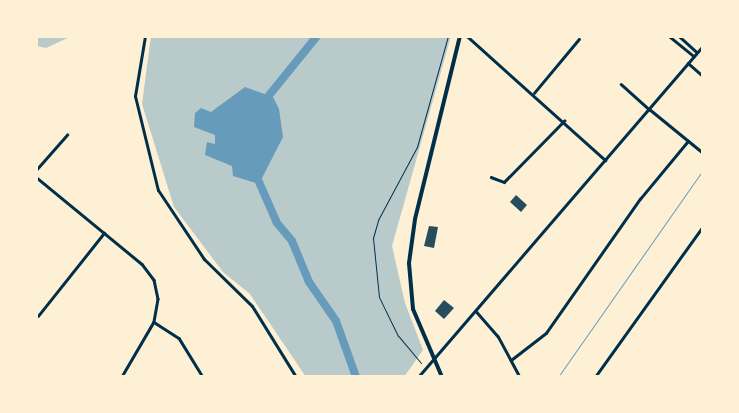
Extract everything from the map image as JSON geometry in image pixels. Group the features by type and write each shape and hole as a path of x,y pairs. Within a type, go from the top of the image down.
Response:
{"main road":[{"path":"145,36 135,96 158,190 204,259 252,306 296,377"},
{"path":"442,377 413,309 410,249 460,36"},
{"path":"418,377 703,46"},
{"path":"649,109 703,154"}],"street":[{"path":"467,36 534,93 605,160"},
{"path":"669,36 694,56"},
{"path":"679,36 697,52"},
{"path":"534,93 579,39"},
{"path":"688,63 703,76"},
{"path":"621,84 649,109"},
{"path":"491,177 504,182 564,121"},
{"path":"36,170 66,135"},
{"path":"511,360 546,333 640,199 688,141"},
{"path":"36,178 104,233 152,276 158,299 154,322 122,377"},
{"path":"596,376 703,226"},
{"path":"38,316 104,233"},
{"path":"476,310 496,333 520,377"},
{"path":"154,322 179,338 203,377"}],"path":[{"path":"421,363 398,336 379,297 373,238 378,220 417,146 448,36"}],"shaded area":[{"path":"36,36 72,36 46,48 36,46"},
{"path":"151,36 451,36 392,246 405,303 423,350 404,377 306,377 250,294 223,272 174,207 142,104"}],"water":[{"path":"245,87 273,97 279,109 283,137 259,184 233,176 232,166 205,155 207,142 215,144 215,135 194,127 195,113 201,108 211,112"}],"building":[{"path":"516,195 527,205 521,212 510,202"},
{"path":"429,226 438,227 434,248 424,246"},
{"path":"444,300 454,308 444,319 435,311"}],"waterway":[{"path":"262,104 317,36"},
{"path":"558,377 703,170"},
{"path":"256,175 277,223 292,241 309,282 336,321 356,377"}]}
